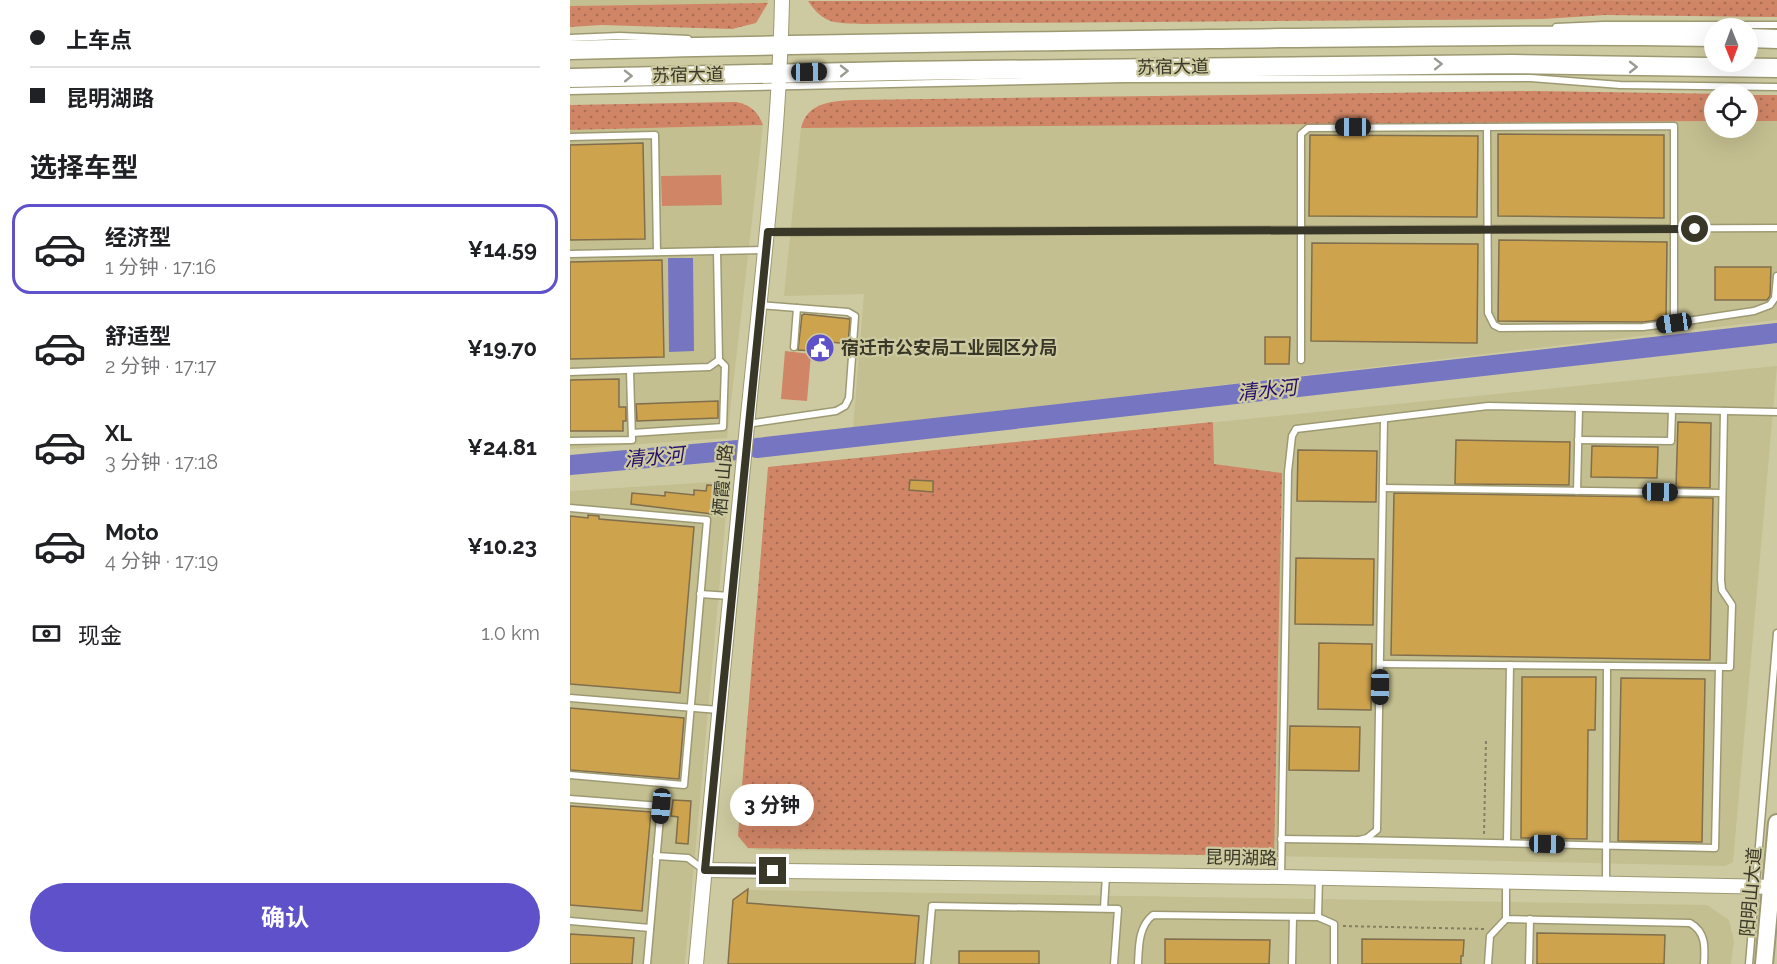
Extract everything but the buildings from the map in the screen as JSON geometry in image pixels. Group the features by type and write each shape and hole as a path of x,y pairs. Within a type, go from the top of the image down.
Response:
{"main road":[{"name":"苏宿大道","path":"570,50 781,39 1595,35 1704,37"},
{"path":"1758,38 1777,39"},
{"name":"苏宿大道","path":"570,78 781,80 1512,63 1777,68"},
{"name":"阳明山大道","path":"1764,964 1768,887 1777,823"}],"street":[{"name":"栖霞山路","path":"696,964 747,424 768,232 781,80 782,0"},
{"name":"昆明湖路","path":"705,870 1319,877 1768,887"}],"lane":[{"path":"817,36 1542,28 1603,25 1777,25"},
{"path":"570,38 620,36 700,38"},
{"path":"570,92 781,80 1532,78 1620,85 1777,87"},
{"path":"1301,360 1303,130 1674,126 1674,323"},
{"path":"1487,127 1488,314 1494,325 1500,328 1642,327 1763,309 1775,298 1777,276"},
{"path":"570,137 655,135 657,252"},
{"path":"768,232 1777,228"},
{"path":"570,254 766,250"},
{"path":"632,433 723,427 725,366 718,360 717,251"},
{"path":"747,424 828,413 842,409 847,402 855,316 848,312 760,305"},
{"path":"794,347 797,308"},
{"path":"570,372 697,370 709,368 718,360"},
{"path":"570,441 632,440 630,371"},
{"path":"1281,877 1288,472 1292,436 1296,429 1488,406 1777,412"},
{"path":"1577,491 1579,408"},
{"path":"1578,440 1671,441 1672,410"},
{"path":"1381,664 1730,667 1732,605 1722,590 1720,580 1724,411"},
{"path":"1359,840 1373,834 1377,830 1378,822 1384,419"},
{"path":"1383,488 1722,494"},
{"path":"570,508 707,520 684,785 570,775"},
{"path":"700,594 731,596"},
{"path":"1749,964 1768,887 1777,633"},
{"path":"1507,843 1510,665"},
{"path":"1606,883 1607,666"},
{"path":"1281,839 1715,848 1719,667"},
{"path":"570,698 720,710"},
{"path":"570,799 661,806 647,964"},
{"path":"656,856 688,858 705,870"},
{"path":"1104,908 1106,874"},
{"path":"1318,917 1319,877"},
{"path":"1506,881 1506,919"},
{"path":"927,964 932,906 1118,909 1114,964"},
{"path":"1138,964 1142,930 1146,921 1153,915 1318,917 1334,924 1334,964"},
{"path":"1292,964 1293,917"},
{"path":"1488,964 1488,943 1493,929 1506,919 1530,919 1690,923 1699,928 1703,937 1704,964"},
{"path":"1529,964 1530,919"},
{"path":"570,921 650,927"}],"path":[{"path":"1484,843 1486,740"},
{"path":"1334,924 1345,927 1493,929"}],"shaded area":[{"path":"570,0 768,0 768,3 570,6"},
{"path":"1777,0 1777,17 1605,15 1543,19 863,24 825,19 808,1"},
{"path":"768,3 756,23 732,29 601,25 570,27 570,6"},
{"path":"1534,91 1704,94 1704,121 801,128 804,119 815,108 829,102"},
{"path":"1758,95 1777,95 1777,121 1758,121"},
{"path":"736,102 753,109 763,125 570,130 570,105"},
{"path":"1704,121 1704,138 1758,138 1758,121 1777,121 1777,320 853,428 864,294 784,296 801,128"},
{"path":"763,125 727,438 570,449 570,130"},
{"path":"721,175 722,205 662,206 661,176"},
{"path":"668,258 693,258 694,351 669,352"},
{"path":"785,351 811,354 807,401 781,399"},
{"path":"1777,366 1733,862 1725,866 1274,856 760,850 748,848 738,836 768,467"},
{"path":"1213,422 1214,464 1282,473 1274,856 748,848 738,836 768,467"},
{"path":"729,481 685,964 570,964 570,491"},
{"path":"747,890 1707,905 1729,920 1734,941 1731,964 728,964 733,900"}],"waterway":[{"name":"清水河","path":"757,448 1777,333"},
{"name":"清水河","path":"570,465 738,450"}],"place":[{"name":"宿迁市公安局工业园区分局","path":"820,348"}],"route":[{"path":"773,871 705,870 747,424 768,232 1695,229"}]}
